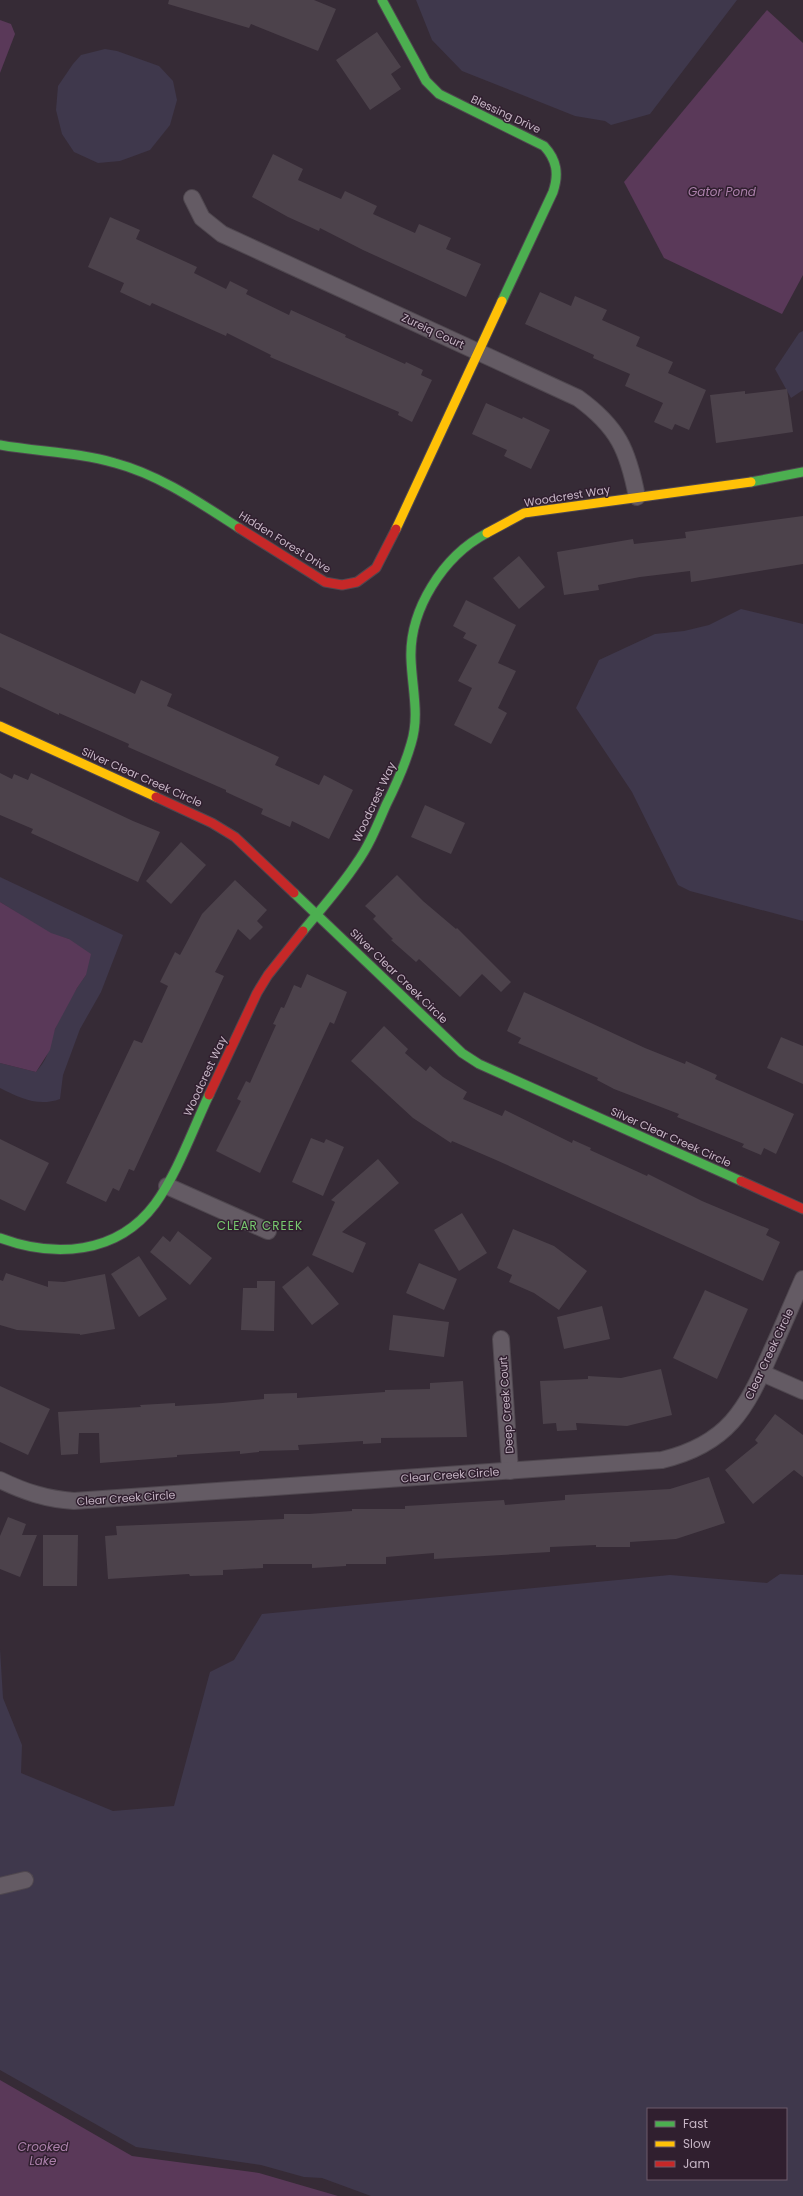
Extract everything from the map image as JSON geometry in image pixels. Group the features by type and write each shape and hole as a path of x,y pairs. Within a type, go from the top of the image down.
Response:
{"street":[{"name":"Blessing Drive","path":"382,0 432,88 448,100 544,146 550,151 556,164 557,179 553,192 479,352"},
{"name":"Zureiq Court","path":"192,198 202,218 222,234 562,389 593,409 605,421 625,451 631,465 637,497"},
{"name":"Hidden Forest Drive","path":"0,445 105,461 133,469 194,500 318,578 332,584 350,584 365,579 381,561 479,352"},
{"name":"Woodcrest Way","path":"0,1238 34,1250 52,1252 76,1251 98,1245 132,1227 150,1210 167,1186 257,993 268,975 356,865 369,844 404,766 412,742 416,719 411,658 413,634 419,612 429,590 463,549 484,534 524,513 779,478 803,472"},
{"name":"Silver Clear Creek Circle","path":"0,726 212,823 247,846 462,1053 479,1064 803,1209"},
{"path":"167,1186 268,1232"},
{"name":"Clear Creek Circle","path":"0,1480 29,1494 50,1499 74,1501 662,1460 681,1455 705,1444 733,1422 749,1401 803,1279"},
{"name":"Deep Creek Court","path":"501,1339 510,1471"},
{"path":"762,1373 803,1391"},
{"path":"0,1886 25,1880"}],"shaded area":[{"path":"416,0 737,0 650,114 611,125 605,121 575,116 462,71 432,40"},
{"path":"105,49 117,51 159,66 173,81 177,100 170,125 150,150 120,161 98,163 74,152 62,134 56,110 58,86 73,64 81,55"},
{"path":"803,331 803,390 791,398 775,369 799,333"},
{"path":"741,609 803,624 803,921 690,891 678,885 632,792 576,708 599,660 655,634 684,631 709,625"},
{"path":"0,877 123,935 101,992 80,1029 63,1075 60,1099 37,1102 22,1098 0,1088 0,1063 36,1072 45,1060 55,1029 62,1015 73,994 86,975 69,939 51,934 0,902"},
{"path":"780,1574 803,1575 803,2196 371,2196 322,2178 304,2177 261,2165 136,2147 0,2070 0,1649 3,1698 22,1745 21,1773 113,1811 174,1806 210,1672 234,1660 262,1614 670,1575 767,1583"}],"water":[{"name":"Gator Pond","path":"767,10 803,43 803,275 782,314 664,258 624,182"},
{"path":"0,20 11,24 15,34 0,73"},
{"path":"0,902 51,933 69,939 91,954 86,975 77,988 55,1029 50,1050 36,1072 0,1063"},
{"name":"Crooked Lake","path":"0,2080 132,2156 259,2173 338,2196 0,2196"}],"building":[{"path":"169,0 314,0 336,9 318,51 251,24 249,28 168,4"},
{"path":"377,32 401,67 391,74 401,89 370,110 336,60"},
{"path":"273,154 303,169 298,180 341,199 345,191 377,206 373,214 415,233 419,224 451,238 446,249 481,264 466,297 363,250 320,228 319,231 288,217 252,197"},
{"path":"110,217 140,230 136,239 197,267 194,273 226,289 230,281 248,290 246,294 289,315 291,310 346,335 345,337 405,364 406,362 423,370 421,375 432,380 412,422 398,415 399,412 270,357 271,355 227,333 226,336 152,303 150,306 120,292 124,283 88,267"},
{"path":"540,292 571,306 575,296 607,310 602,320 640,337 636,346 673,362 668,373 706,390 689,430 675,424 672,430 654,422 663,403 625,386 630,374 593,358 594,355 525,324"},
{"path":"787,389 793,432 716,443 710,395 745,391 745,394"},
{"path":"486,403 522,419 523,417 550,430 531,469 504,456 507,450 472,434"},
{"path":"803,516 803,564 691,582 690,571 640,577 598,585 599,590 564,595 557,552 633,539 634,544 686,538 685,532"},
{"path":"519,556 545,587 519,609 493,578"},
{"path":"466,600 516,625 498,663 516,671 498,708 507,713 491,744 454,725 472,688 458,681 477,645 463,638 466,633 453,626"},
{"path":"0,633 135,694 141,680 172,694 167,706 279,757 275,765 319,785 324,775 353,790 329,839 292,821 290,827 261,814 263,809 226,792 226,790 128,747 129,744 59,713 59,715 0,687"},
{"path":"0,773 12,779 14,774 28,780 31,773 133,821 160,832 138,882 31,833 33,829 0,815"},
{"path":"425,805 465,823 451,854 411,837"},
{"path":"181,842 206,865 171,904 146,881"},
{"path":"397,875 423,901 456,929 457,928 511,982 501,992 482,974 460,997 419,959 416,962 391,940 393,939 373,919 376,916 365,906"},
{"path":"235,880 267,910 257,921 263,927 250,940 238,929 215,972 224,976 134,1171 129,1169 119,1191 113,1188 106,1202 66,1183 134,1040 142,1043 168,986 160,982 175,952 180,955 202,914"},
{"path":"307,974 347,992 334,1024 330,1022 260,1173 216,1151 241,1101 237,1099 246,1081 250,1083 276,1025 273,1024 281,1007 284,1008 294,985 301,988"},
{"path":"524,992 645,1048 685,1064 686,1061 717,1075 715,1079 794,1114 776,1154 764,1148 761,1155 742,1147 744,1144 677,1117 679,1114 614,1089 597,1080 598,1078 518,1043 521,1038 507,1031"},
{"path":"384,1026 408,1049 405,1053 426,1071 430,1066 443,1077 467,1092 463,1099 502,1116 505,1110 572,1143 573,1140 591,1148 590,1150 647,1176 648,1174 702,1201 769,1229 766,1235 780,1242 763,1281 496,1160 452,1141 451,1143 413,1118 351,1061"},
{"path":"781,1037 803,1046 803,1084 767,1068"},
{"path":"311,1138 324,1143 326,1139 344,1147 323,1196 292,1182"},
{"path":"0,1139 49,1163 25,1211 0,1199"},
{"path":"378,1159 399,1183 342,1232 366,1243 353,1273 312,1255 335,1202 331,1200"},
{"path":"462,1213 487,1253 459,1271 434,1230"},
{"path":"513,1229 554,1246 587,1271 559,1310 534,1293 509,1282 512,1275 497,1268"},
{"path":"178,1231 212,1258 190,1285 150,1252 163,1236 170,1242"},
{"path":"139,1256 167,1299 139,1317 111,1274"},
{"path":"419,1263 457,1279 444,1310 406,1293"},
{"path":"308,1266 339,1304 312,1325 282,1287"},
{"path":"6,1273 48,1287 48,1281 64,1282 105,1274 115,1329 80,1335 17,1330 0,1325 0,1280 3,1281"},
{"path":"257,1281 275,1281 274,1331 241,1330 243,1288 257,1288"},
{"path":"705,1290 748,1309 717,1379 673,1358"},
{"path":"602,1306 610,1339 564,1349 557,1317"},
{"path":"393,1315 449,1322 444,1357 389,1350"},
{"path":"661,1369 672,1415 627,1426 576,1423 577,1430 557,1431 556,1423 543,1424 540,1381 588,1379 588,1376 621,1378"},
{"path":"463,1381 467,1437 381,1438 381,1443 363,1444 363,1441 298,1445 299,1450 259,1451 240,1454 240,1451 177,1455 177,1457 100,1463 99,1433 79,1433 78,1454 61,1455 58,1412 141,1407 140,1405 175,1403 175,1406 222,1403 264,1399 264,1394 297,1393 297,1398 385,1392 385,1390 430,1389 430,1383"},
{"path":"0,1386 50,1409 28,1455 0,1442"},
{"path":"775,1414 803,1435 803,1477 794,1470 753,1504 725,1470 758,1443 755,1440"},
{"path":"709,1477 725,1523 676,1539 630,1542 630,1547 596,1547 596,1545 550,1547 550,1552 434,1559 434,1553 386,1557 386,1564 346,1564 346,1566 312,1568 312,1564 263,1564 263,1568 223,1570 223,1575 190,1576 189,1574 108,1579 105,1536 117,1535 116,1526 284,1519 284,1514 352,1511 352,1509 405,1509 405,1506 504,1500 505,1505 565,1500 565,1495 670,1489"},
{"path":"8,1517 26,1524 22,1535 37,1535 20,1577 0,1569 0,1536"},
{"path":"43,1535 78,1535 77,1586 43,1586"}],"traffic: fast":[{"path":"382,0 426,81 439,94 544,146 554,162 556,168 556,179 553,192 502,301"},
{"path":"0,445 101,459 132,468 164,482 239,528"},
{"path":"751,482 803,472"},
{"path":"303,931 344,882 365,850 406,760 414,733 415,723 415,702 411,659 412,640 416,622 423,604 432,586 443,570 471,543 487,533"},
{"path":"294,893 462,1053 479,1064 741,1181"},
{"path":"0,1238 42,1248 63,1249 84,1248 122,1234 140,1221 163,1192 178,1165 209,1095"}],"traffic: slow":[{"path":"396,529 502,301"},
{"path":"487,533 524,513 751,482"},
{"path":"0,726 156,797"}],"traffic: jam":[{"path":"239,528 325,582 342,585 357,582 376,568 396,529"},
{"path":"156,797 212,823 235,837 294,893"},
{"path":"209,1095 257,993 268,975 303,931"},
{"path":"741,1181 803,1209"}],"district":[{"name":"CLEAR CREEK","path":"260,1225"}]}
